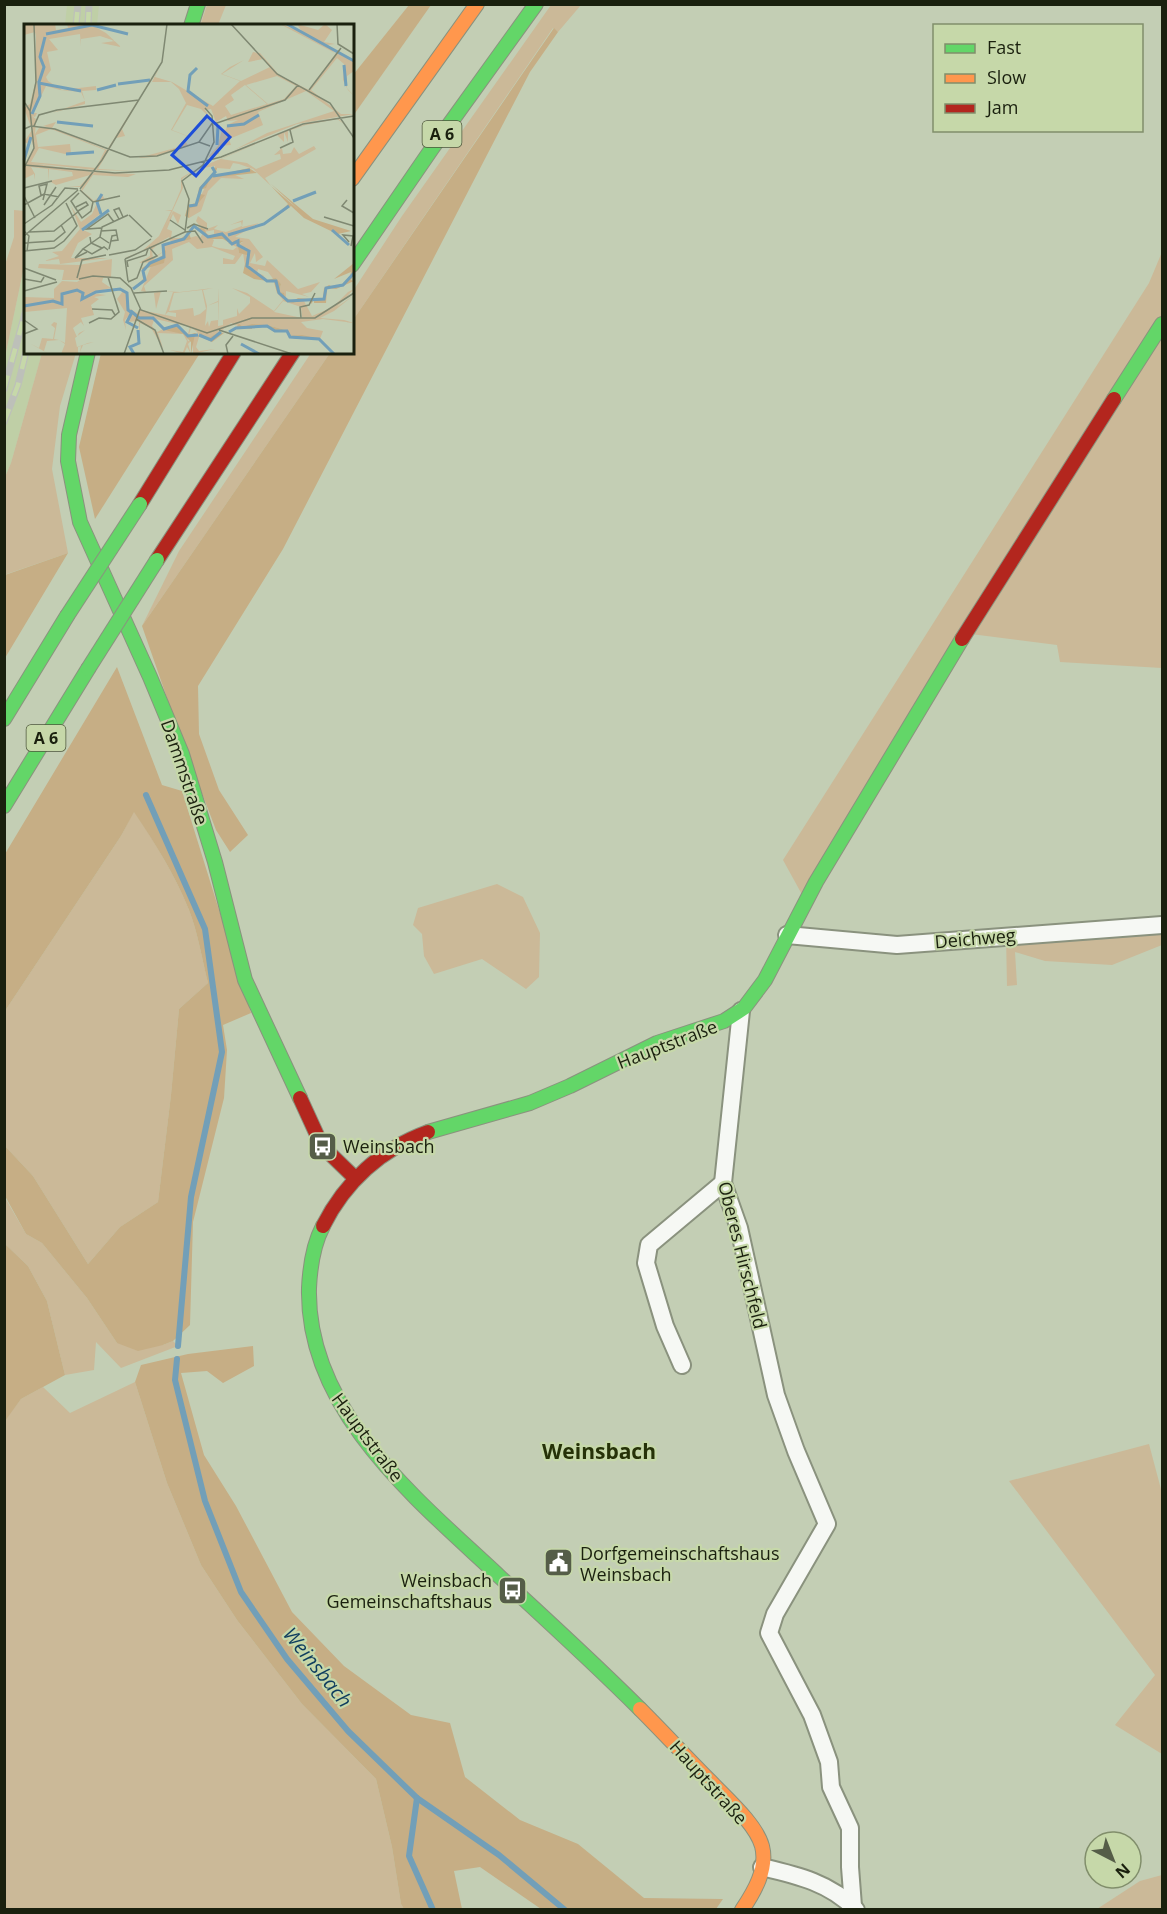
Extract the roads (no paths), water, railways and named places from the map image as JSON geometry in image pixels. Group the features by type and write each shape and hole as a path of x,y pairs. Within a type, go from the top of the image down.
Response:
{"main road":[{"path":"193,24 198,4"},
{"name":"A 6","path":"354,176 477,4"},
{"name":"A 6","path":"354,262 536,4"},
{"name":"Hauptstraße","path":"742,1910 753,1894 762,1867 762,1845 743,1816 649,1716 405,1487 371,1447 334,1393 317,1354 310,1317 309,1281 316,1244 330,1210 355,1178 389,1150 434,1129 525,1105 563,1090 658,1043 718,1026 741,1011 755,998 787,935 921,702 1162,324"},
{"name":"Dammstraße","path":"88,354 69,435 68,461 80,522 182,754 215,862 245,980 322,1146 355,1178"},
{"name":"A 6","path":"4,719 233,354"},
{"name":"A 6","path":"4,806 157,560 292,354"}],"street":[{"name":"Deichweg","path":"787,935 897,945 1162,925"},
{"name":"Oberes Hirschfeld","path":"741,1011 723,1183 739,1228 776,1395 796,1451 827,1524 775,1614 769,1634 812,1715 829,1762 831,1787 850,1828 850,1867 855,1908"},
{"path":"682,1365 665,1326 646,1263 649,1245 723,1183"},
{"path":"762,1867 806,1878 838,1894 855,1908"}],"waterway":[{"name":"Weinsbach","path":"146,795 205,929 222,1052 191,1197 178,1346"},
{"name":"Weinsbach","path":"177,1359 175,1380 205,1501 241,1592 287,1659 348,1731 417,1798 499,1855 565,1910"},
{"path":"417,1798 409,1856 433,1910"}],"railway":[{"path":"76,24 78,4"},
{"path":"88,24 89,4"},
{"path":"4,389 24,317"},
{"path":"4,422 18,385 26,354"}],"place":[{"name":"Weinsbach","path":"322,1146"},
{"name":"Dorfgemeinschaftshaus Weinsbach","path":"559,1563"},
{"name":"Weinsbach Gemeinschaftshaus","path":"513,1590"}],"district":[{"name":"Weinsbach","path":"599,1451"}]}
